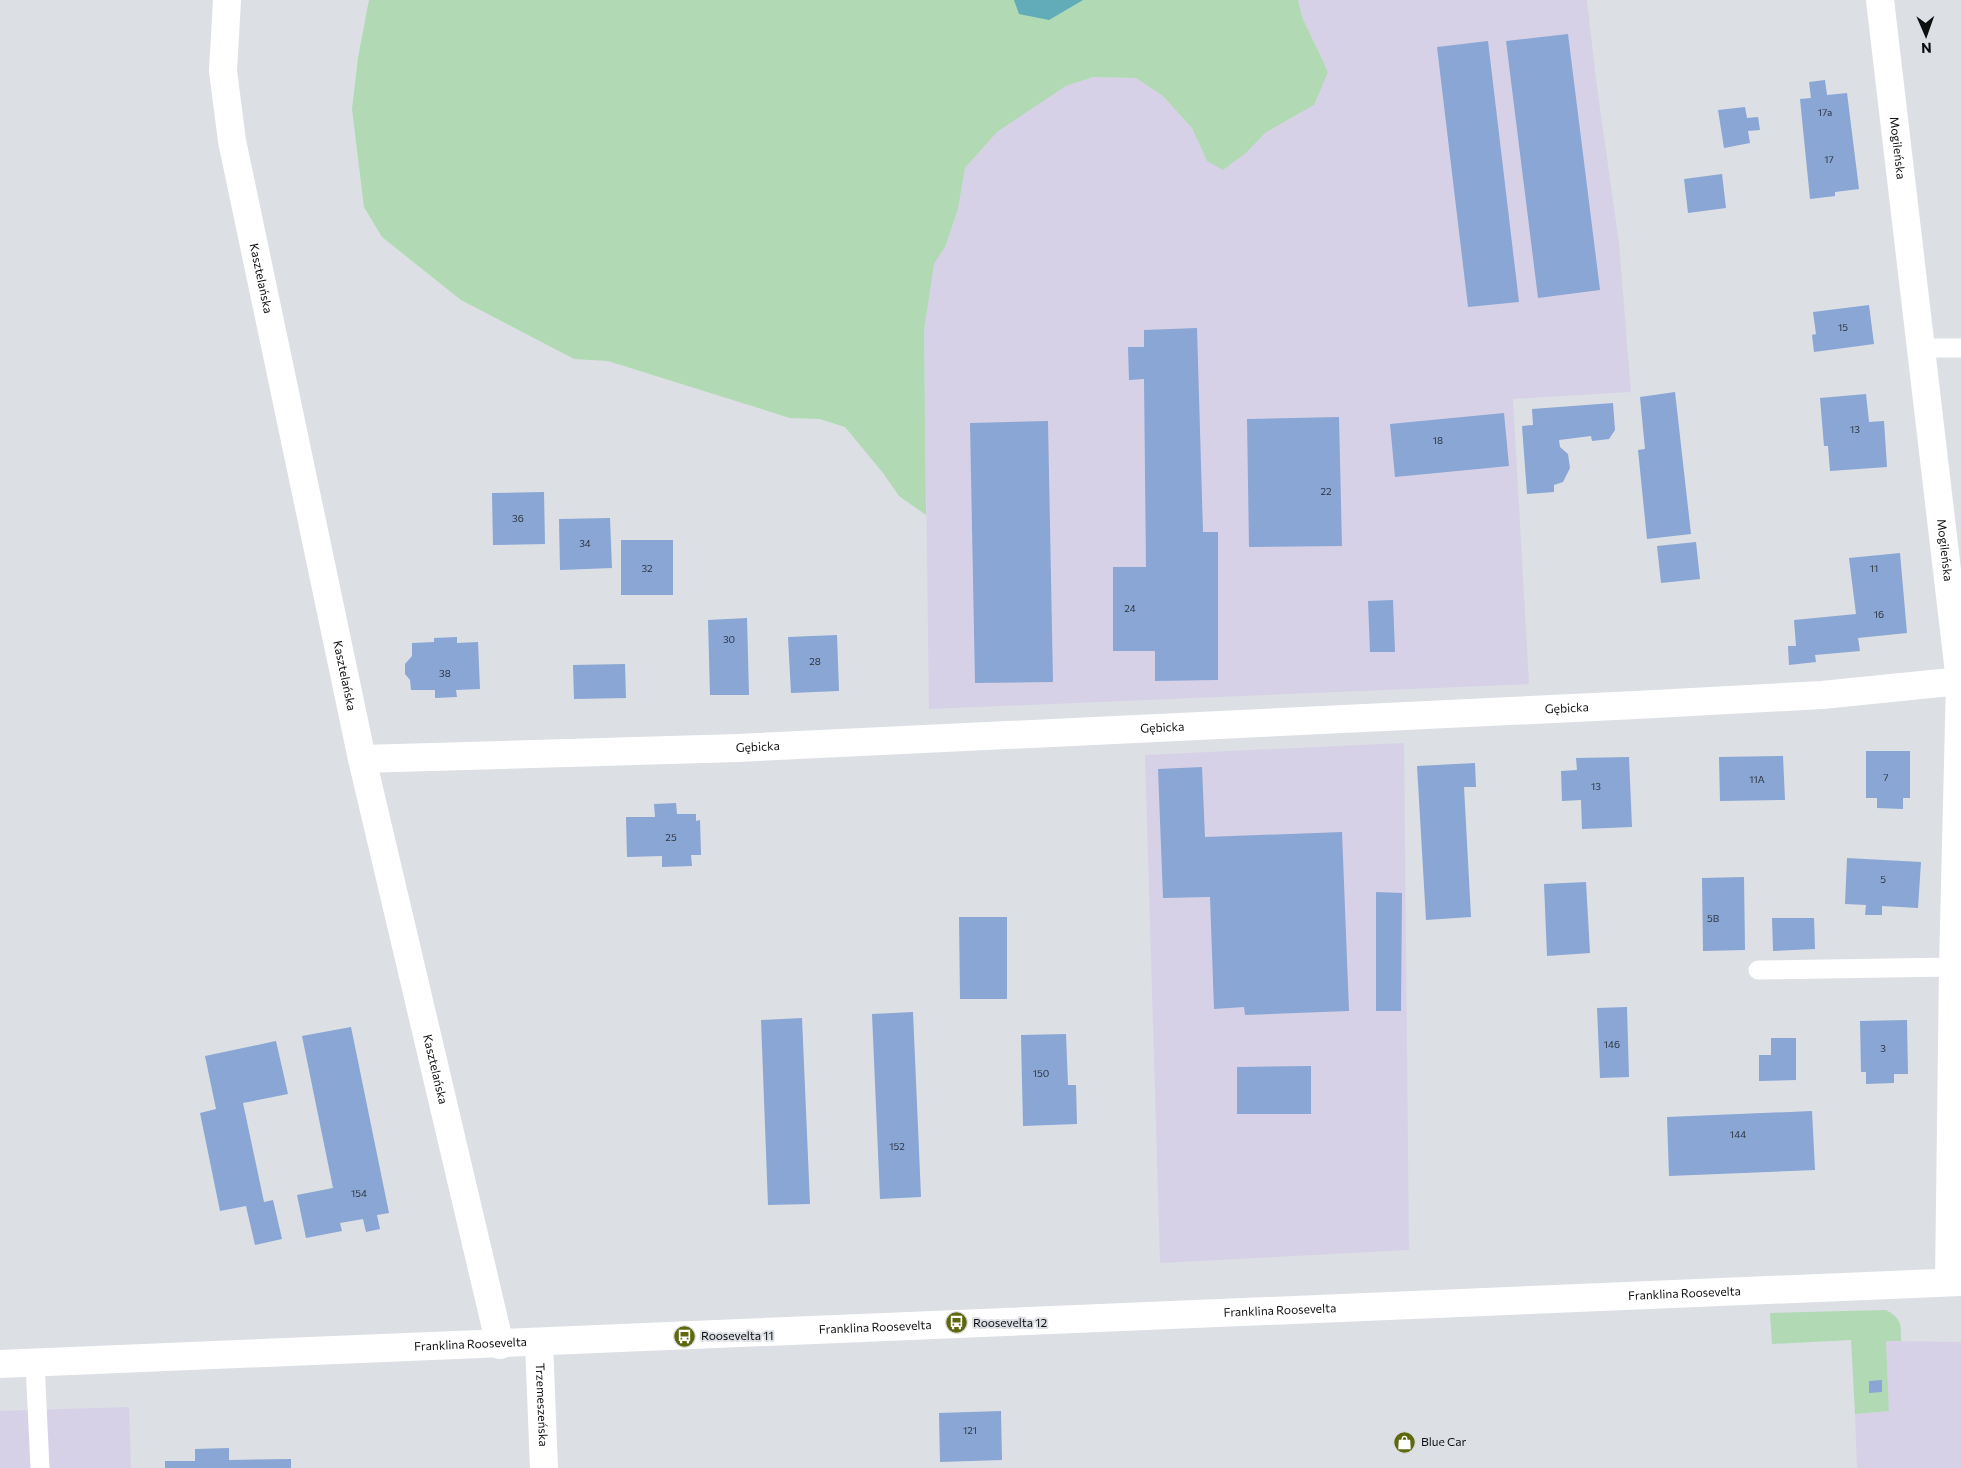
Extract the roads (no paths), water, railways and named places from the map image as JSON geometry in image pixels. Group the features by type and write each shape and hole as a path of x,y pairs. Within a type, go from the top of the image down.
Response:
{"street":[{"name":"Kasztelańska","path":"226,0 223,71 232,141 362,759 500,1345"},
{"name":"Mogileńska","path":"1880,0 1960,681 1952,967 1955,1282"},
{"name":"Gębicka","path":"362,759 738,748 1616,706 1822,695 1960,681"},
{"name":"Franklina Roosevelta","path":"0,1364 500,1345 957,1323 1955,1282"},
{"name":"Trzemeszeńska","path":"539,1343 544,1468"}],"lane":[{"path":"1920,348 1961,348"},
{"path":"1758,970 1952,967"},
{"path":"35,1363 40,1468"}],"water":[{"path":"1014,0 1083,0 1049,20 1019,14"}],"place":[{"name":"Roosevelta 12","path":"957,1323"},
{"name":"Roosevelta 11","path":"685,1336"},
{"name":"Blue Car","path":"1405,1442"}]}
